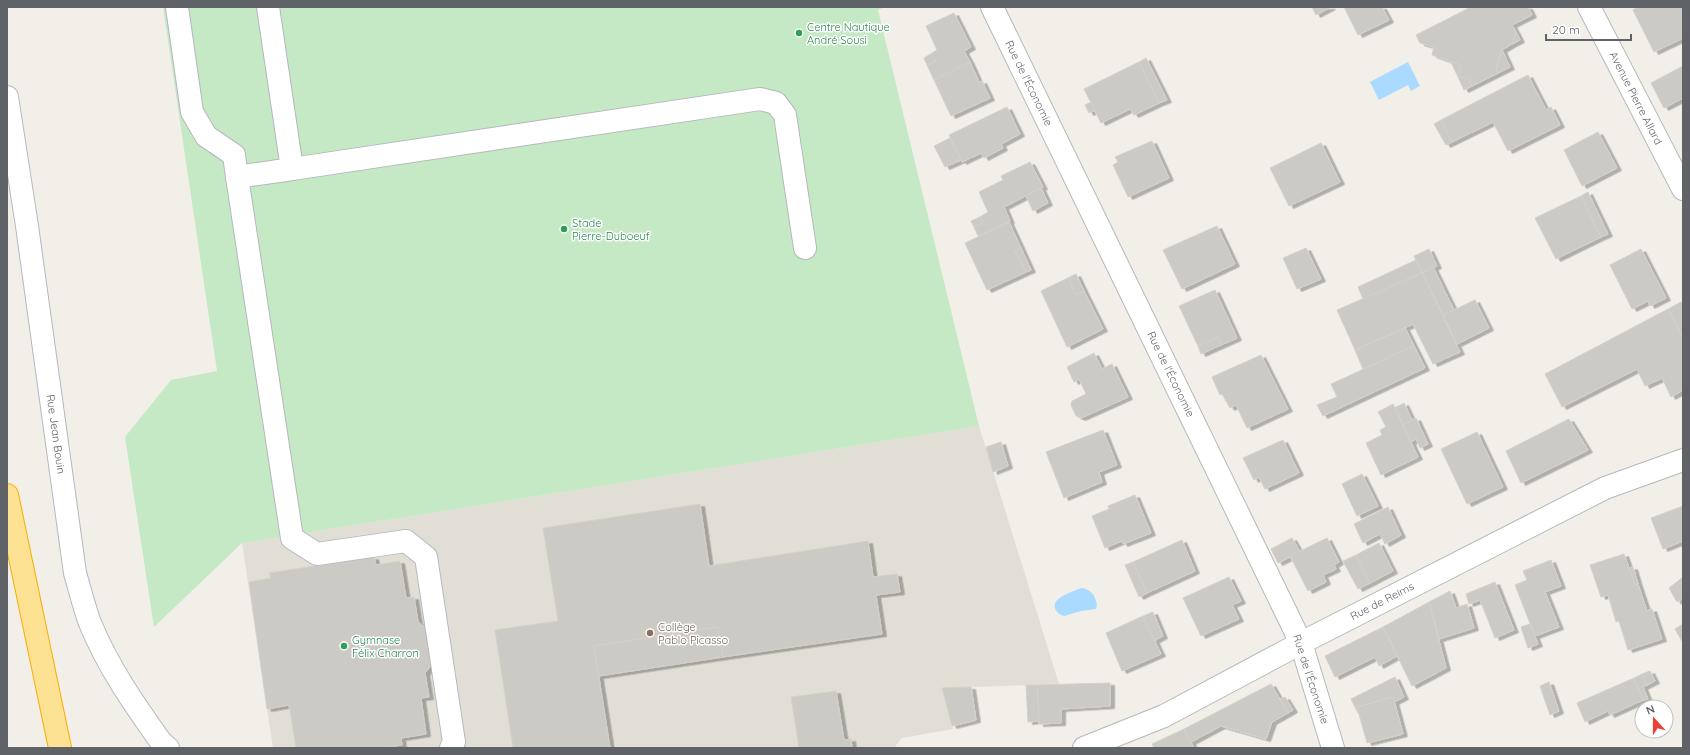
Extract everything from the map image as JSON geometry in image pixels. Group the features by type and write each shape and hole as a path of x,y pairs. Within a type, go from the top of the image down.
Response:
{"highway":[{"path":"7,495 60,748"}],"street":[{"path":"177,7 192,112 206,136 234,155 292,538 317,554 406,541 426,558 454,742 451,748"},
{"path":"268,7 292,169"},
{"name":"Rue de l'Économie","path":"992,7 1301,642 1333,748"},
{"name":"Avenue Pierre Allard","path":"1589,7 1683,189"},
{"name":"Rue Jean Bouin","path":"7,97 27,226 75,573 90,622 106,658 128,696 161,746"},
{"path":"237,177 760,98 776,103 785,115 805,248"},
{"name":"Rue de Reims","path":"1084,748 1164,716 1301,642 1606,488 1683,460"}],"shaded area":[{"name":"Collège Pablo Picasso","path":"979,426 1059,684 942,688 953,729 902,738 894,748 273,748 242,543"}],"green space":[{"name":"Stade Pierre-Duboeuf","path":"163,7 884,7 878,10 979,426 242,543 154,627 125,437 171,380 217,371"}],"water":[{"path":"1408,62 1420,86 1411,91 1408,85 1379,100 1370,82"},
{"path":"1081,588 1090,591 1094,595 1097,605 1096,609 1081,611 1064,616 1056,611 1055,604 1060,598"}],"building":[{"path":"1312,7 1331,7 1316,15"},
{"path":"1344,7 1382,7 1389,20 1358,35"},
{"path":"1471,7 1528,7 1532,15 1512,25 1516,32 1512,44 1502,50 1496,68 1498,73 1472,86 1468,78 1458,77 1461,65 1432,55 1434,47 1420,43 1416,35"},
{"path":"1638,7 1683,7 1683,38 1654,52 1633,10"},
{"path":"954,13 971,47 964,51 970,62 934,80 927,65 936,61 932,53 937,50 926,26"},
{"path":"1516,32 1520,40 1512,44"},
{"path":"1502,50 1510,67 1498,73 1496,68"},
{"path":"932,53 936,61 927,65 924,58"},
{"path":"1146,58 1167,100 1159,103 1139,62"},
{"path":"970,62 979,82 982,81 990,98 951,116 934,80"},
{"path":"1139,62 1159,103 1134,115 1130,109 1101,123 1084,89"},
{"path":"1451,62 1461,65 1458,77"},
{"path":"1683,66 1683,98 1664,108 1651,83"},
{"path":"1528,75 1546,110 1551,107 1560,125 1508,151 1493,122 1452,142 1441,120"},
{"path":"1458,77 1468,78 1472,86 1464,90"},
{"path":"1091,102 1095,110 1089,113 1085,105"},
{"path":"1007,107 1020,134 1001,144 1003,148 984,158 981,153 962,162 949,135"},
{"path":"1441,120 1452,142 1446,145 1434,124"},
{"path":"1598,132 1617,168 1582,186 1564,150"},
{"path":"950,138 961,160 945,167 934,146"},
{"path":"1152,141 1169,178 1128,197 1113,165 1118,162 1115,157"},
{"path":"1321,143 1340,182 1289,206 1270,168"},
{"path":"1030,162 1043,187 1004,207 1010,221 978,236 974,227 983,222 980,217 988,212 979,192 1003,180 1001,176"},
{"path":"1041,188 1048,203 1033,211 1026,196"},
{"path":"1588,192 1608,234 1601,237 1581,196"},
{"path":"1581,196 1601,237 1556,259 1535,218"},
{"path":"980,217 983,222 974,227 971,221"},
{"path":"1009,222 1021,248 1015,251 1026,272 987,290 965,243"},
{"path":"1217,226 1235,264 1182,289 1163,250"},
{"path":"1021,248 1031,270 1026,272 1015,251"},
{"path":"1306,248 1321,279 1297,289 1283,258"},
{"path":"1429,249 1437,266 1422,273 1414,256"},
{"path":"1641,249 1666,298 1650,306 1648,301 1632,309 1610,265"},
{"path":"1416,260 1422,273 1363,299 1358,287"},
{"path":"1433,267 1454,310 1443,315 1422,273"},
{"path":"1422,273 1460,352 1433,364 1413,324 1355,350 1337,310"},
{"path":"1076,274 1084,291 1076,295 1068,278"},
{"path":"1068,278 1076,295 1084,291 1103,329 1067,347 1041,291"},
{"path":"1215,290 1237,338 1221,345 1218,337 1198,346 1179,306"},
{"path":"1475,300 1489,328 1457,344 1443,315"},
{"path":"1683,301 1683,338 1668,309"},
{"path":"1668,309 1683,338 1683,390 1671,397 1662,378 1645,386 1637,369 1562,407 1545,374"},
{"path":"1405,328 1414,346 1363,369 1355,350"},
{"path":"1218,337 1221,345 1201,354 1198,346"},
{"path":"1414,346 1425,368 1323,416 1317,405 1337,397 1331,384"},
{"path":"1094,353 1102,369 1112,364 1128,397 1081,418 1076,416 1071,405 1072,401 1086,394 1079,379 1074,382 1067,367"},
{"path":"1261,355 1288,409 1247,428 1236,405 1230,408 1222,394 1220,395 1212,377"},
{"path":"1404,403 1412,420 1403,425 1395,408"},
{"path":"1393,404 1418,457 1381,475 1366,443 1382,435 1380,430 1386,427 1378,412"},
{"path":"1416,418 1428,444 1420,448 1416,439 1411,442 1403,425"},
{"path":"1569,419 1588,450 1521,483 1506,451"},
{"path":"1103,430 1117,465 1099,472 1102,482 1064,498 1046,452"},
{"path":"1477,432 1503,487 1467,504 1441,449"},
{"path":"1283,440 1299,473 1265,489 1259,477 1254,480 1243,458"},
{"path":"1001,442 1008,466 993,472 986,447"},
{"path":"1362,474 1378,506 1357,516 1342,484"},
{"path":"1135,495 1151,533 1123,544 1122,541 1105,548 1092,516 1109,509 1108,506"},
{"path":"700,504 709,566 868,541 873,577 897,574 900,592 876,595 882,634 723,657 718,627 594,646 610,748 513,748 495,630 558,621 543,528"},
{"path":"1683,506 1683,541 1663,549 1651,518"},
{"path":"1388,507 1401,535 1385,544 1380,534 1363,543 1354,524"},
{"path":"1292,538 1300,552 1278,563 1271,549"},
{"path":"1327,538 1339,562 1334,565 1336,569 1323,575 1326,582 1308,591 1290,556"},
{"path":"1182,540 1195,571 1147,593 1133,562"},
{"path":"1379,543 1393,571 1370,583 1356,555"},
{"path":"1624,554 1635,585 1638,584 1647,611 1652,609 1662,639 1628,650 1619,621 1616,622 1608,595 1601,597 1590,565"},
{"path":"1356,555 1370,583 1358,589 1343,561"},
{"name":"Gymnase Félix Charron","path":"374,557 376,565 400,561 406,598 414,597 418,622 427,629 433,663 425,673 429,697 421,698 426,734 401,738 402,745 381,748 296,748 289,705 267,709 249,582 271,578 269,573"},
{"path":"1551,560 1561,586 1545,592 1559,627 1535,636 1515,585 1527,580 1523,571"},
{"path":"1133,562 1147,593 1139,597 1125,565"},
{"path":"1633,567 1638,584 1635,585 1629,568"},
{"path":"1229,577 1241,601 1232,605 1239,619 1201,636 1183,598"},
{"path":"1683,577 1683,598 1677,602 1669,588"},
{"path":"1495,582 1514,630 1495,638 1480,600 1469,604 1466,594"},
{"path":"1450,591 1456,608 1467,604 1474,628 1439,639 1429,602"},
{"path":"1429,602 1446,668 1412,686 1383,627"},
{"path":"1153,612 1163,636 1154,641 1143,616"},
{"path":"1143,616 1161,654 1122,671 1106,633"},
{"path":"1530,624 1538,644 1528,648 1521,627"},
{"path":"1683,624 1683,643 1675,629"},
{"path":"718,627 723,657 599,676 594,646"},
{"path":"1383,627 1397,656 1379,666 1375,657 1335,677 1325,656"},
{"path":"1650,671 1655,681 1647,685 1642,674"},
{"path":"1642,674 1647,685 1643,687 1648,699 1643,699 1634,678"},
{"path":"1395,677 1404,697 1394,702 1393,697 1357,707 1358,713 1351,699"},
{"path":"1634,678 1643,699 1634,699 1634,704 1610,715 1608,711 1585,722 1577,703"},
{"path":"1549,682 1559,711 1550,715 1540,686"},
{"path":"1110,683 1110,706 1061,709 1061,723 1039,724 1037,685"},
{"path":"1271,684 1288,713 1272,722 1266,739 1221,726 1191,742 1184,729"},
{"path":"1026,685 1037,685 1039,721 1028,722"},
{"path":"971,687 976,720 952,726 942,688"},
{"path":"836,691 844,740 851,739 852,748 799,748 791,697"},
{"path":"1285,697 1293,710 1288,713 1280,699"},
{"path":"1393,697 1403,734 1367,743 1357,707"},
{"path":"1184,729 1194,748 1154,748 1152,744"}],"place":[{"name":"Centre Nautique André Sousi","path":"799,33"},
{"name":"Stade Pierre-Duboeuf","path":"564,229"},
{"name":"Collège Pablo Picasso","path":"650,633"},
{"name":"Gymnase Félix Charron","path":"344,646"}]}
